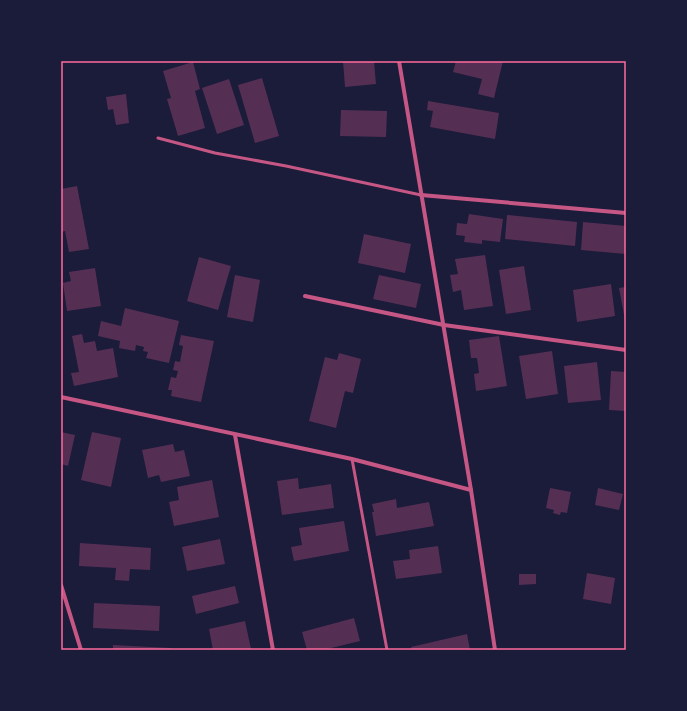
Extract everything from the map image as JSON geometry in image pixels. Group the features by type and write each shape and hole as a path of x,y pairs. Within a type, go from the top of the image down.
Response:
{"street":[{"path":"399,61 471,490 495,650"},
{"path":"421,195 626,213"},
{"path":"305,296 444,325 626,350"},
{"path":"61,396 235,435 352,458 471,490"},
{"path":"235,435 273,650"},
{"path":"61,585 81,650"}],"lane":[{"path":"158,138 215,153 286,166 421,195"},
{"path":"352,458 387,650"}],"building":[{"path":"343,61 374,61 376,84 345,87"},
{"path":"456,61 503,61 494,98 478,94 482,79 453,72"},
{"path":"193,62 200,89 195,91 205,128 178,136 167,99 171,98 163,71"},
{"path":"262,78 279,136 255,143 238,85"},
{"path":"229,79 244,125 217,134 202,88"},
{"path":"126,94 129,123 116,125 113,109 108,110 106,97"},
{"path":"428,101 499,113 495,139 430,127 433,111 427,110"},
{"path":"341,110 387,111 386,137 340,136"},
{"path":"77,186 89,249 69,252 65,231 61,232 61,189"},
{"path":"469,214 503,219 500,242 482,240 482,244 464,242 465,236 456,235 457,223 467,224"},
{"path":"507,215 577,222 575,246 505,239"},
{"path":"583,222 626,226 626,254 581,250"},
{"path":"364,234 411,244 405,273 358,263"},
{"path":"485,255 493,306 464,310 461,290 453,292 450,275 458,274 455,259"},
{"path":"199,257 231,266 218,310 187,301"},
{"path":"524,266 531,310 506,314 499,270"},
{"path":"95,268 101,306 67,311 63,283 71,281 69,272"},
{"path":"235,275 260,280 253,322 227,317"},
{"path":"379,275 421,284 416,308 373,299"},
{"path":"611,284 615,316 577,322 573,290"},
{"path":"626,287 626,320 625,320 619,288"},
{"path":"125,308 179,321 169,363 146,358 148,352 143,351 144,347 136,345 135,351 119,348 120,341 98,336 101,321 121,326"},
{"path":"82,334 84,343 95,341 97,351 113,348 118,377 74,386 71,373 79,372 72,336"},
{"path":"181,335 214,341 201,402 171,396 172,390 168,390 171,377 176,378 178,371 173,370 175,361 180,362 183,346 179,345"},
{"path":"499,336 507,386 476,391 474,374 479,373 477,358 471,358 469,340"},
{"path":"552,351 558,394 526,399 519,356"},
{"path":"339,353 361,359 353,393 345,391 336,428 309,421 325,357 337,360"},
{"path":"597,362 601,400 568,403 564,366"},
{"path":"611,371 626,372 626,411 609,410"},
{"path":"61,432 75,435 68,466 61,464"},
{"path":"92,432 121,438 111,487 81,480"},
{"path":"173,444 175,452 184,450 190,476 161,482 159,475 148,478 142,450"},
{"path":"298,478 299,489 331,484 334,508 282,515 277,481"},
{"path":"212,480 219,517 174,526 169,502 179,500 177,487"},
{"path":"550,488 571,492 567,513 561,512 560,515 553,513 554,510 546,508"},
{"path":"598,488 623,494 619,510 595,505"},
{"path":"396,499 397,508 429,502 434,526 376,536 372,504"},
{"path":"344,521 349,551 294,561 291,547 302,545 299,528"},
{"path":"220,539 225,564 187,571 182,547"},
{"path":"80,543 151,548 150,570 130,569 129,581 115,580 116,568 79,566"},
{"path":"438,546 442,573 396,579 393,561 410,559 409,550"},
{"path":"587,573 615,578 611,604 583,599"},
{"path":"519,574 536,574 536,584 519,585"},
{"path":"235,586 239,603 196,614 192,596"},
{"path":"94,603 160,606 159,631 93,628"},
{"path":"354,618 360,641 323,650 307,650 302,632"},
{"path":"245,621 251,649 213,650 209,629"},
{"path":"467,634 470,650 412,650 411,647"},
{"path":"113,645 171,648 171,650 113,650"}]}
